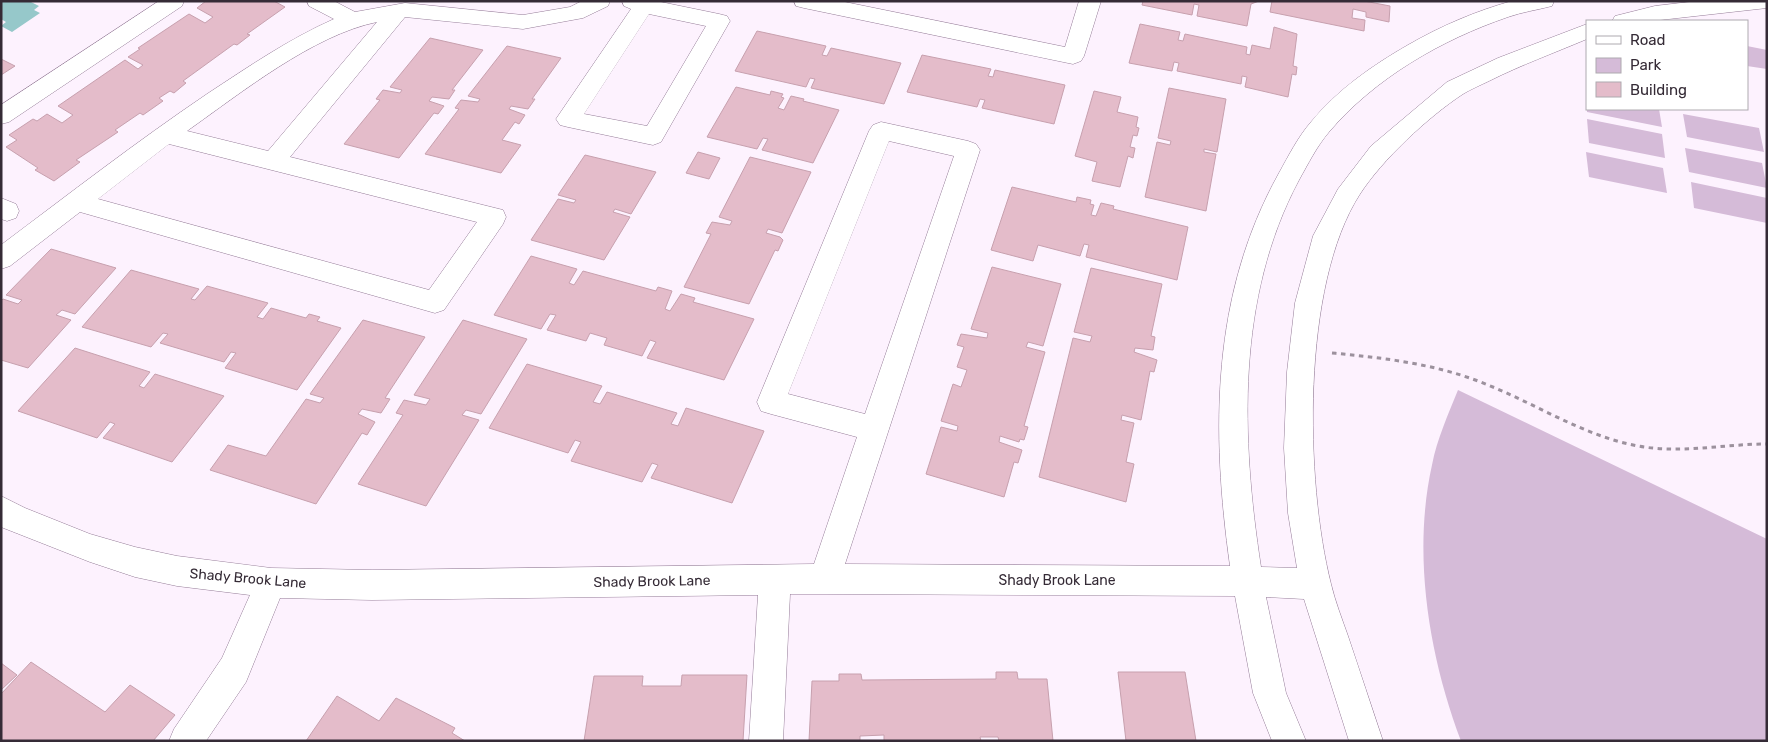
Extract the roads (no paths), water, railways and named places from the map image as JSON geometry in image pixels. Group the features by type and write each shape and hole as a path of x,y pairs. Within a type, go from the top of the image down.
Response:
{"street":[{"path":"1,116 174,1"},
{"path":"317,1 352,20"},
{"path":"1,259 165,134 247,78 309,39 352,20 405,10 523,22 575,13 600,1"},
{"path":"804,1 842,5 1073,56 1090,1"},
{"path":"1289,741 1271,698 1247,581 1234,478 1232,392 1241,309 1259,242 1283,184 1320,126 1362,85 1410,53 1455,30 1501,11 1544,1"},
{"path":"1625,20 1649,7 1767,1"},
{"path":"638,3 719,21 653,136 568,119 617,46 638,3"},
{"path":"273,161 398,12"},
{"path":"1366,741 1315,584 1303,513 1298,448 1301,372 1308,303 1326,236 1350,189 1379,152 1455,88 1506,63 1586,31"},
{"path":"826,579 834,546 874,429 968,150 881,131 771,402 874,429"},
{"path":"76,202 435,302 494,218 165,134"},
{"name":"Shady Brook Lane","path":"1,510 14,518 39,528 135,562 177,571 271,583 372,585 826,579 1247,581 1315,584"},
{"path":"766,741 775,579"},
{"path":"186,741 234,670 271,583"}]}
